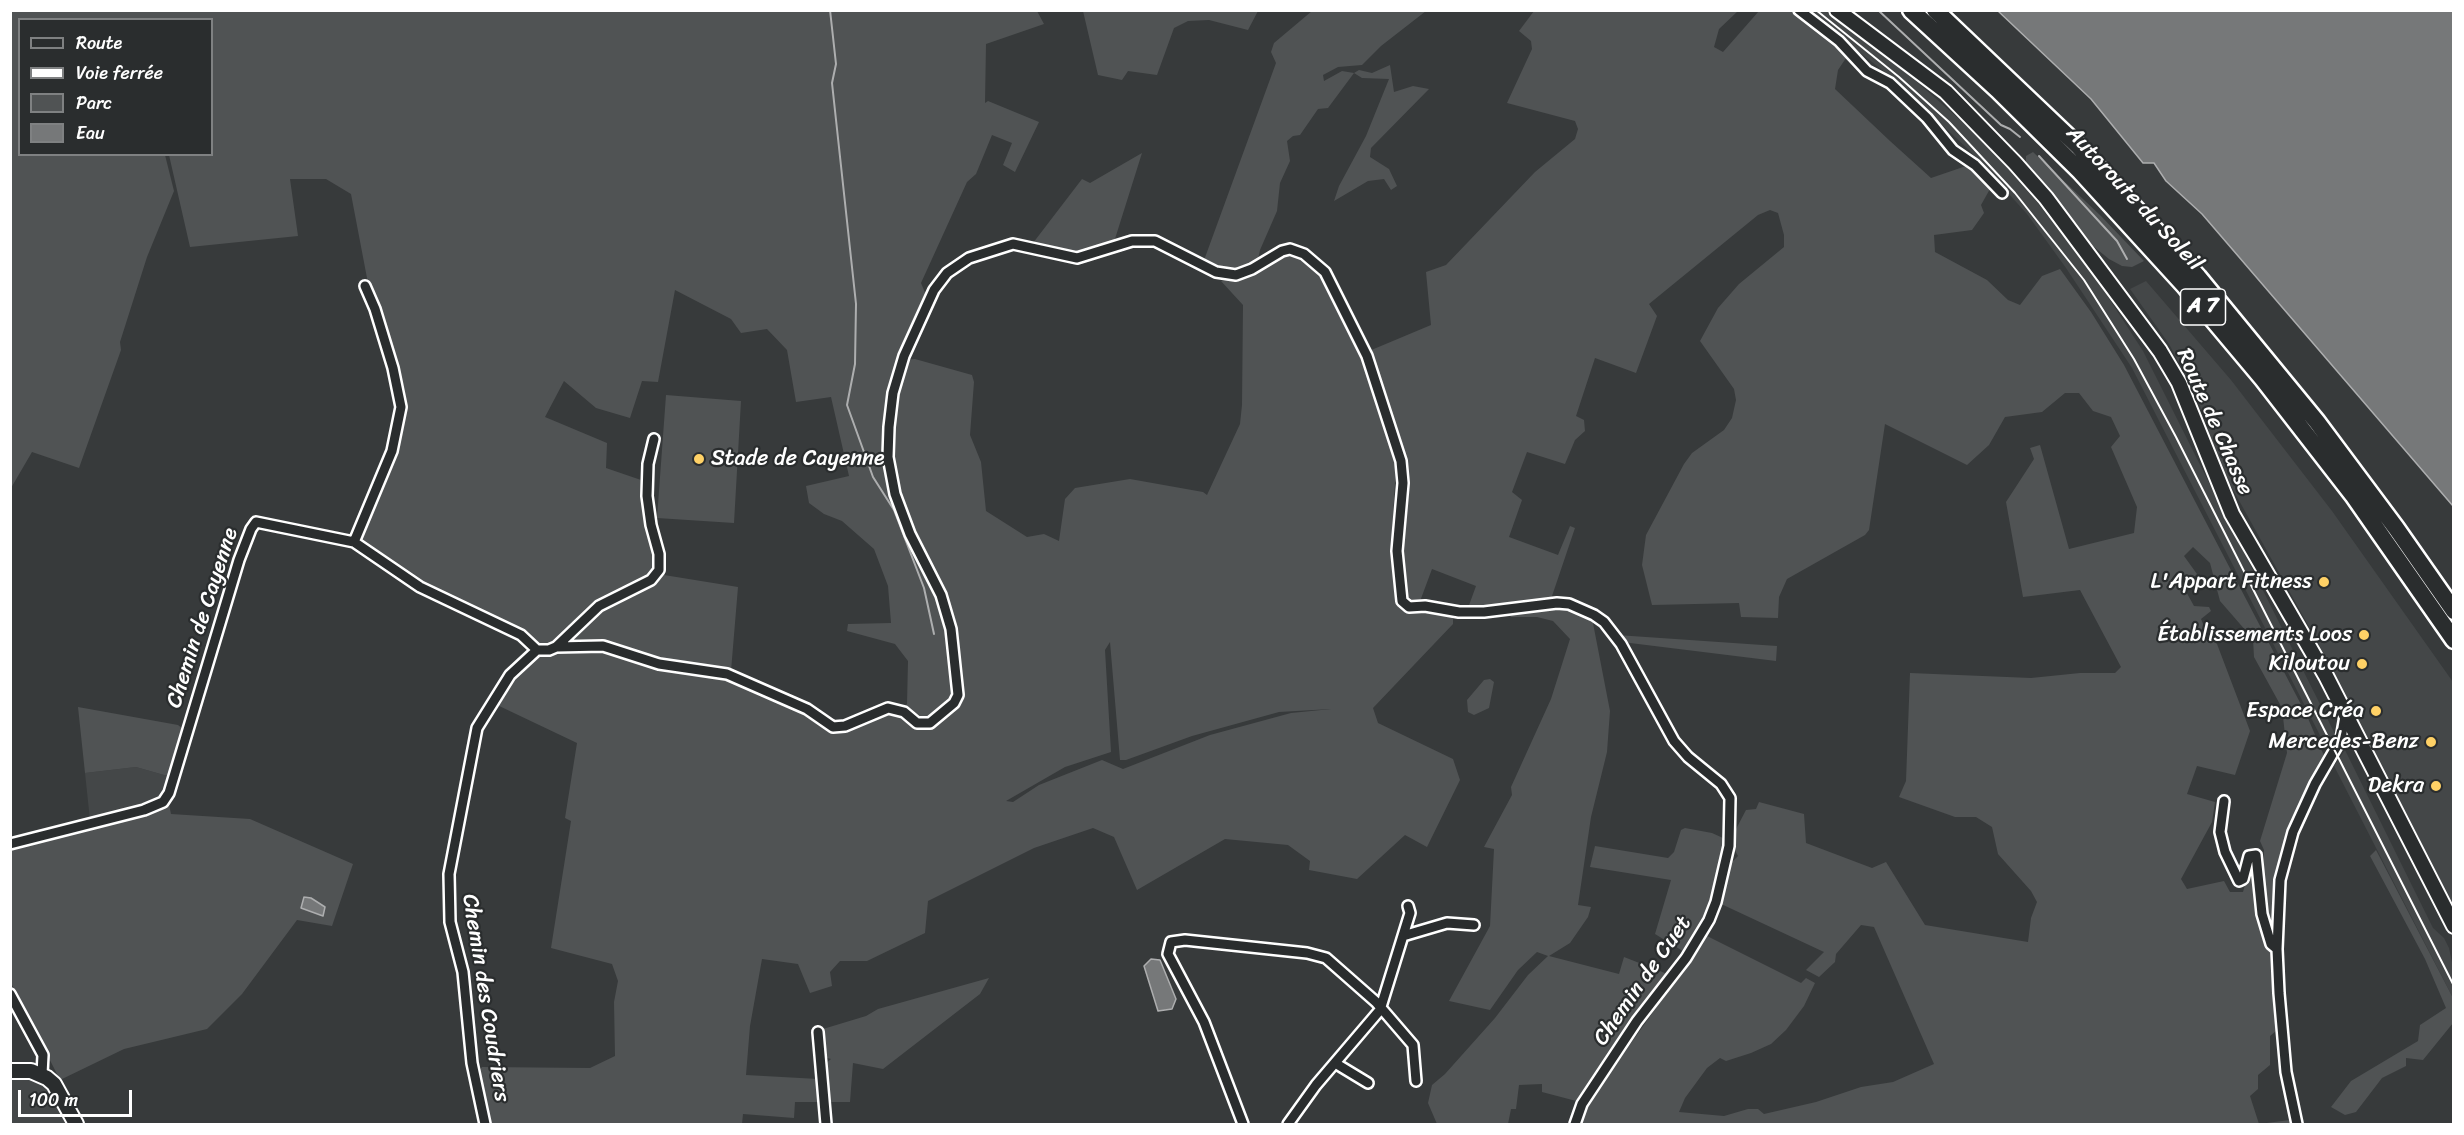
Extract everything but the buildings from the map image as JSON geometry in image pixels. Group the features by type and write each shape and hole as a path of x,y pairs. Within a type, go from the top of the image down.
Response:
{"highway":[{"name":"Autoroute du Soleil","path":"1911,10 1998,90 2080,171 2185,286 2263,379 2346,486 2454,640"},
{"name":"Autoroute du Soleil","path":"1935,10 2079,147 2198,277 2317,422 2390,519 2454,611"}],"main road":[{"name":"Route de Chasse","path":"1837,10 1946,92 2015,163 2046,198 2160,351 2179,383 2232,514 2326,676 2454,926"},
{"path":"10,1071 42,1074 54,1084 76,1125"}],"street":[{"path":"1798,10 1839,41 1867,71 1890,83 1928,118 1953,150 1975,165 2002,193"},
{"name":"Chemin de Cuet","path":"556,647 603,646 658,664 727,674 795,703 833,727 844,726 888,708 904,712 917,723 930,723 954,703 958,695 951,629 941,595 895,494 888,457 893,393 908,346 934,290 957,263 984,251 1010,245 1023,245 1059,256 1077,258 1132,241 1155,241 1216,272 1236,275 1252,269 1275,254 1290,249 1304,254 1325,272 1374,373 1403,472 1397,550 1401,601 1409,607 1425,606 1459,612 1484,612 1557,603 1569,604 1594,615 1604,622 1621,644 1674,741 1727,791 1730,818 1729,846 1719,891 1706,927 1673,976 1636,1021 1581,1104 1575,1125"},
{"path":"354,542 392,451 401,407 393,368 375,309 364,286"},
{"path":"537,650 549,650 556,647 588,614 651,580 659,570 659,554 651,525 647,496 648,464 654,439"},
{"name":"Chemin de Cayenne","path":"10,844 144,810 163,802 169,793 240,560 251,529 256,522 354,542 420,587 521,635 537,650"},
{"name":"Chemin des Coudriers","path":"485,1125 472,1063 463,972 450,922 449,874 477,729 510,675 537,650"},
{"path":"2297,1125 2284,1054 2277,949 2282,867 2301,811 2341,739 2345,713"},
{"path":"2224,801 2220,832 2224,852 2239,881 2243,879 2249,856 2256,855 2262,914 2271,944 2277,949"},
{"path":"1288,1125 1335,1063 1380,1010 1410,913 1408,906"},
{"path":"1403,936 1447,923 1474,925"},
{"path":"1243,1125 1204,1022 1168,954 1168,946 1171,942 1185,940 1321,956 1339,967 1376,1002 1380,1010 1414,1048 1416,1081"},
{"path":"10,994 43,1055 42,1074"},
{"path":"818,1032 825,1125"},
{"path":"1335,1063 1368,1083"}],"shaded area":[{"path":"1807,11 1829,11 1885,54 1982,139 2037,202 2099,283 2143,351 2338,740 2329,753 2132,368 2066,268 2027,214 1969,150 1886,73"},
{"path":"2146,281 2231,380 2332,511 2453,682 2453,904 2318,643 2221,468 2197,397 2169,344 2130,289"},
{"path":"2345,750 2433,928 2444,938 2449,948 2453,967 2453,998 2334,766"},
{"path":"136,767 171,777 163,796 156,802 90,820 85,773"},
{"path":"10,1076 36,1077 53,1091 71,1124 11,1124"}],"green space":[{"path":"1083,10 1258,11 1248,30 1209,20 1188,21 1174,28 1157,75 1128,71 1122,80 1098,75"},
{"path":"11,11 1037,11 1044,24 986,44 985,103 988,101 1039,122 1015,172 1003,165 1012,143 992,135 976,174 967,182 921,283 926,295 918,310 902,360 915,359 972,375 974,382 970,435 981,462 986,511 1027,537 1044,534 1059,541 1065,499 1075,488 1130,479 1203,492 1207,495 1240,424 1242,405 1243,305 1221,281 1249,276 1280,256 1291,254 1306,262 1322,277 1359,351 1396,467 1392,532 1400,605 1406,609 1421,608 1451,615 1453,619 1453,624 1373,708 1378,723 1453,759 1460,780 1427,847 1405,835 1357,879 1309,870 1310,861 1288,845 1225,839 1137,890 1114,837 1093,828 1034,848 928,901 925,933 867,961 840,961 830,972 832,986 810,993 798,964 762,959 750,1026 746,1075 818,1079 820,1102 795,1102 794,1118 743,1114 742,1124 489,1124 478,1073 482,1067 590,1068 615,1056 614,1002 618,981 612,964 551,948 571,821 565,818 577,743 495,704 517,673 534,656 586,649 603,650 728,679 797,707 825,726 889,712 899,715 907,704 908,661 895,644 847,631 848,624 891,623 888,586 874,549 842,521 824,514 809,503 806,486 849,476 831,397 796,402 787,350 767,329 741,333 731,319 675,290 658,382 642,381 630,418 596,408 564,381 545,417 607,443 606,468 641,480 656,557 654,573 648,578 585,612 553,644 540,645 530,637 420,583 368,548 363,541 362,535 398,447 406,405 404,387 394,352 367,278 351,194 326,179 290,179 298,236 190,247 169,156 213,156 213,18 18,18 18,156 165,156 174,191 147,257 120,342 121,350 79,468 32,452 11,488","holes":["1110,642 1120,760 1126,760 1192,736 1279,712 1331,709 1291,713 1210,735 1123,769 1102,760 1039,785 1013,802 1006,801 1065,767 1111,752 1105,650"]},
{"path":"1312,11 1426,11 1381,46 1362,65 1338,67 1323,75 1324,81 1342,71 1354,73 1328,108 1318,109 1300,135 1293,136 1287,141 1290,161 1280,183 1277,211 1260,250 1257,264 1232,273 1203,263 1276,63 1271,52 1274,43"},
{"path":"1534,11 1738,11 1719,29 1714,47 1723,52 1759,11 1795,11 1840,45 1848,55 1838,70 1835,89 1890,141 1931,178 1969,165 1990,189 1981,205 1984,213 1972,230 1934,235 1935,252 1987,280 2008,300 2020,305 2042,276 2060,269 2091,312 2124,365 2307,716 2325,758 2306,792 2279,859 2270,932 2264,913 2264,850 2260,841 2287,753 2282,708 2254,657 2253,639 2220,601 2210,563 2193,547 2184,556 2197,574 2194,577 2179,579 2194,606 2209,607 2211,611 2201,619 2208,636 2217,644 2250,731 2235,775 2197,766 2187,794 2215,802 2212,822 2181,879 2187,889 2224,881 2230,892 2243,892 2248,874 2254,873 2256,901 2273,956 2276,1031 2270,1036 2270,1065 2258,1075 2258,1089 2250,1096 2259,1124 1580,1124 1581,1116 1597,1091 1707,936 1801,983 1806,978 1815,983 1804,1006 1786,1030 1771,1044 1751,1053 1726,1061 1720,1058 1707,1068 1685,1098 1679,1112 1724,1116 1748,1109 1758,1109 1764,1114 1816,1102 1861,1087 1893,1082 1934,1064 1874,927 1861,925 1836,954 1835,962 1819,977 1806,970 1824,952 1719,903 1726,868 1738,856 1732,845 1735,831 1746,810 1756,809 1759,802 1804,814 1806,843 1872,868 1886,862 1925,925 2028,942 2031,918 2037,902 2031,891 1998,854 1992,827 1976,817 1955,817 1899,797 1906,781 1910,673 2031,678 2080,673 2115,673 2121,667 2080,590 2023,597 2006,502 2034,459 2030,448 2040,445 2069,549 2134,533 2137,507 2111,447 2120,436 2111,417 2093,411 2079,393 2065,393 2042,412 2005,417 1989,445 1967,465 1885,424 1869,530 1865,535 1787,579 1779,597 1778,618 1741,617 1739,603 1652,605 1642,565 1646,535 1684,464 1692,453 1724,430 1732,418 1736,400 1734,389 1700,341 1718,308 1739,284 1784,247 1784,235 1778,213 1770,210 1758,215 1649,304 1657,316 1636,373 1595,358 1576,416 1584,420 1585,431 1575,440 1565,464 1527,452 1512,492 1522,500 1509,537 1558,555 1570,526 1575,528 1551,599 1477,610 1468,608 1476,586 1432,569 1419,604 1411,604 1404,600 1400,537 1408,473 1369,351 1431,325 1426,272 1446,265 1535,172 1575,139 1578,129 1575,121 1507,103 1532,49 1531,41 1519,31"},
{"path":"1390,65 1394,92 1413,86 1429,89 1371,148 1370,157 1389,169 1397,186 1391,190 1384,179 1368,181 1334,201 1339,186 1366,136 1389,79 1362,78 1354,73 1359,70 1372,73"},
{"path":"2033,152 2101,216 2144,261 2132,267 2122,266 2088,242 2026,163 2026,156"},
{"path":"1142,153 1114,242 1081,254 1059,253 1033,243 1082,179 1090,183"},
{"name":"Stade de Cayenne","path":"666,395 741,401 734,523 657,518"},
{"path":"664,575 738,587 731,671 661,661 566,642 598,611 654,584"},
{"path":"1563,607 1592,618 1610,711 1607,752 1591,817 1578,905 1591,907 1588,917 1570,943 1549,956 1619,974 1624,957 1670,975 1580,1102 1542,1092 1542,1084 1519,1085 1516,1109 1511,1109 1508,1124 1437,1124 1428,1103 1432,1085 1445,1074 1495,1018 1528,975 1548,956 1537,952 1518,970 1490,1010 1449,1001 1490,926 1494,849 1484,847 1512,795 1511,787 1551,699 1570,639 1553,621 1537,617 1511,617 1507,612"},
{"path":"1617,635 1777,646 1776,661 1622,642"},
{"path":"1490,679 1494,682 1489,708 1474,715 1468,712 1467,700 1484,680"},
{"path":"78,707 178,725 183,729 183,734 171,777 136,767 85,773"},
{"path":"169,804 171,814 250,819 353,864 332,926 297,920 242,994 207,1029 124,1049 60,1080 11,983 10,848 151,813"},
{"path":"1685,828 1712,833 1723,838 1724,842 1714,894 1702,924 1686,953 1655,934 1671,880 1590,867 1595,846 1668,858 1674,852 1681,830"},
{"path":"2376,850 2453,998 2453,1023 2423,1060 2406,1058 2406,1066 2382,1078 2356,1112 2345,1115 2331,1107 2351,1081 2418,1041 2420,1025 2446,1008 2425,959 2370,856"},
{"path":"989,978 980,994 883,1069 853,1063 850,1102 827,1102 825,1064 831,1059 824,1057 823,1029 866,1016 878,1009"},
{"path":"2290,1120 2291,1124 2259,1124"}],"water":[{"path":"1998,11 2453,11 2453,506 2202,214 2166,181 2154,163 2143,163 2091,99"},
{"path":"304,897 311,898 325,907 323,916 301,908"},
{"path":"1151,959 1160,960 1176,999 1172,1009 1158,1011 1144,966"}],"waterway":[{"path":"830,10 836,64 832,83 856,304 855,364 847,405 873,477 894,510 924,588 934,634"},
{"path":"1878,10 2001,125 2020,137"},
{"path":"2039,156 2117,241 2127,259"}],"railway":[{"path":"1816,10 1899,77 1949,122 2015,193 2084,280 2134,359 2176,437 2454,986"}],"place":[{"name":"Stade de Cayenne","path":"699,459"},
{"name":"L'Appart Fitness","path":"2324,582"},
{"name":"Établissements Loos","path":"2364,635"},
{"name":"Kiloutou","path":"2362,664"},
{"name":"Espace Créa","path":"2376,711"},
{"name":"Mercedes-Benz","path":"2431,742"},
{"name":"Dekra","path":"2436,786"}]}
